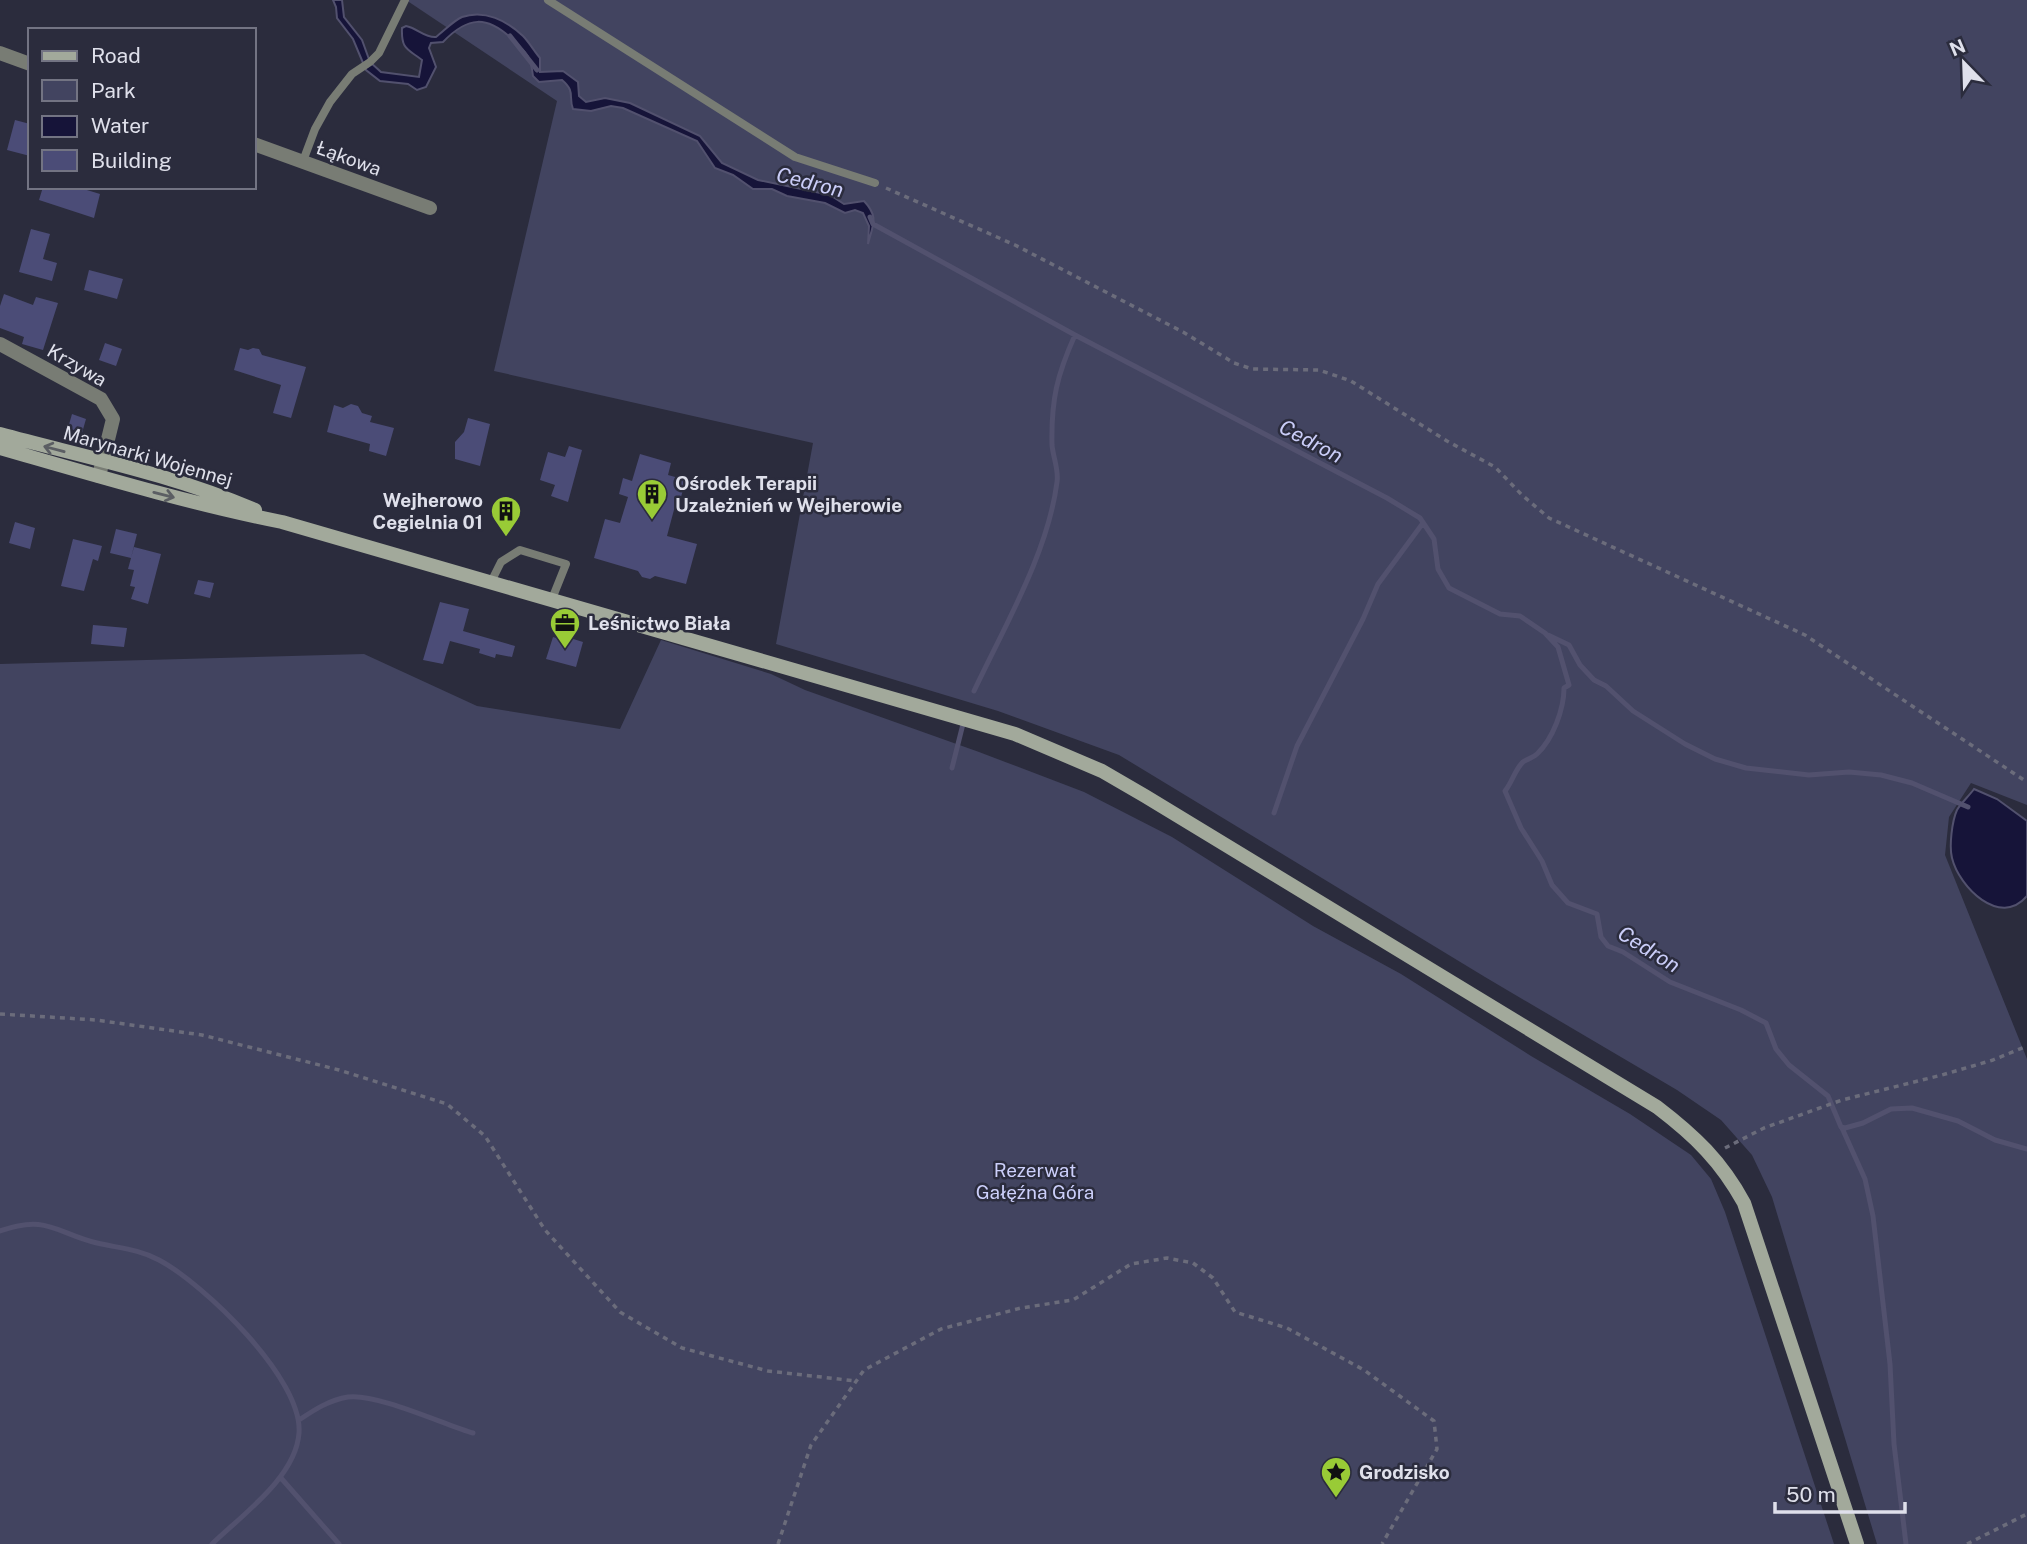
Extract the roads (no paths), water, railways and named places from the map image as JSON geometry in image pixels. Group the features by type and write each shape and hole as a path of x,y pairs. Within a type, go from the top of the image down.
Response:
{"main road":[{"name":"Marynarki Wojennej","path":"0,434 231,499 282,522"},
{"name":"Marynarki Wojennej","path":"0,448 228,511 282,522 1015,734 1102,771 1199,828 1657,1107 1695,1136 1732,1180 1744,1203 1857,1544"}],"street":[{"path":"0,53 28,63"},
{"name":"Łąkowa","path":"256,145 430,208"},
{"name":"Krzywa","path":"0,344 101,399 113,419 99,476"}],"lane":[{"path":"303,162 315,129 330,102 352,74 379,53 405,0"},
{"path":"548,0 795,158 875,183"},
{"path":"491,582 501,562 520,550 566,564 552,600"}],"water":[{"path":"333,0 342,0 344,17 362,40 370,62 381,72 419,77 422,60 404,45 402,28 406,26 436,37 462,17 479,14 503,21 523,36 540,58 540,72 563,71 578,82 579,96 586,102 605,98 630,103 700,136 722,163 758,180 830,195 844,204 864,201 873,216 868,244 869,226 863,213 855,210 845,213 825,203 787,196 772,189 753,189 733,175 715,168 697,141 623,108 611,106 591,111 573,109 566,84 562,80 539,82 533,76 528,56 522,48 495,26 469,23 443,42 431,43 429,48 436,67 426,87 417,90 408,84 380,81 366,70 353,39 337,18"},
{"path":"1974,789 1997,799 2027,821 2027,896 2016,905 2005,908 1982,900 1963,881 1952,858 1951,840 1955,815"}],"waterway":[{"name":"Cedron","path":"510,36 537,70"},
{"name":"Cedron","path":"870,217 873,224 1075,335 1387,498 1420,518 1434,539 1438,569 1449,588 1500,614 1520,616 1545,633 1558,647 1569,685 1564,688 1556,723 1543,748 1520,765 1505,791 1521,828 1542,861 1552,885 1568,903 1597,914 1601,937 1608,946 1623,952 1670,982 1741,1010 1766,1023 1776,1049 1789,1065 1828,1096 1841,1127 1863,1123 1891,1109 1912,1108 1958,1121 1995,1140 2027,1149"},
{"path":"974,691 1035,562 1052,509 1057,477 1052,445 1054,401 1075,335"},
{"path":"1274,813 1297,746 1363,619 1378,584 1423,523"},
{"path":"1548,635 1569,645 1580,665 1594,680 1606,686 1633,711 1685,744 1715,759 1746,768 1809,775 1849,772 1881,775 1912,783 1968,807"},
{"path":"952,768 963,724"},
{"path":"1842,1128 1865,1179 1873,1216 1906,1544"},
{"path":"0,1231 29,1224 41,1225 97,1243 151,1256 178,1272 224,1311 268,1361 285,1387 296,1411 299,1433 296,1449 288,1465 266,1494 212,1544"},
{"path":"299,1420 334,1400 360,1397 392,1404 473,1433"},
{"path":"281,1478 339,1544"}],"place":[{"name":"Ośrodek Terapii Uzależnień w Wejherowie","path":"652,521"},
{"name":"Wejherowo Cegielnia 01","path":"506,538"},
{"name":"Leśnictwo Biała","path":"565,650"},
{"name":"Grodzisko","path":"1336,1499"}],"park label":[{"name":"Rezerwat Gałęźna Góra","path":"1035,1181"}]}
